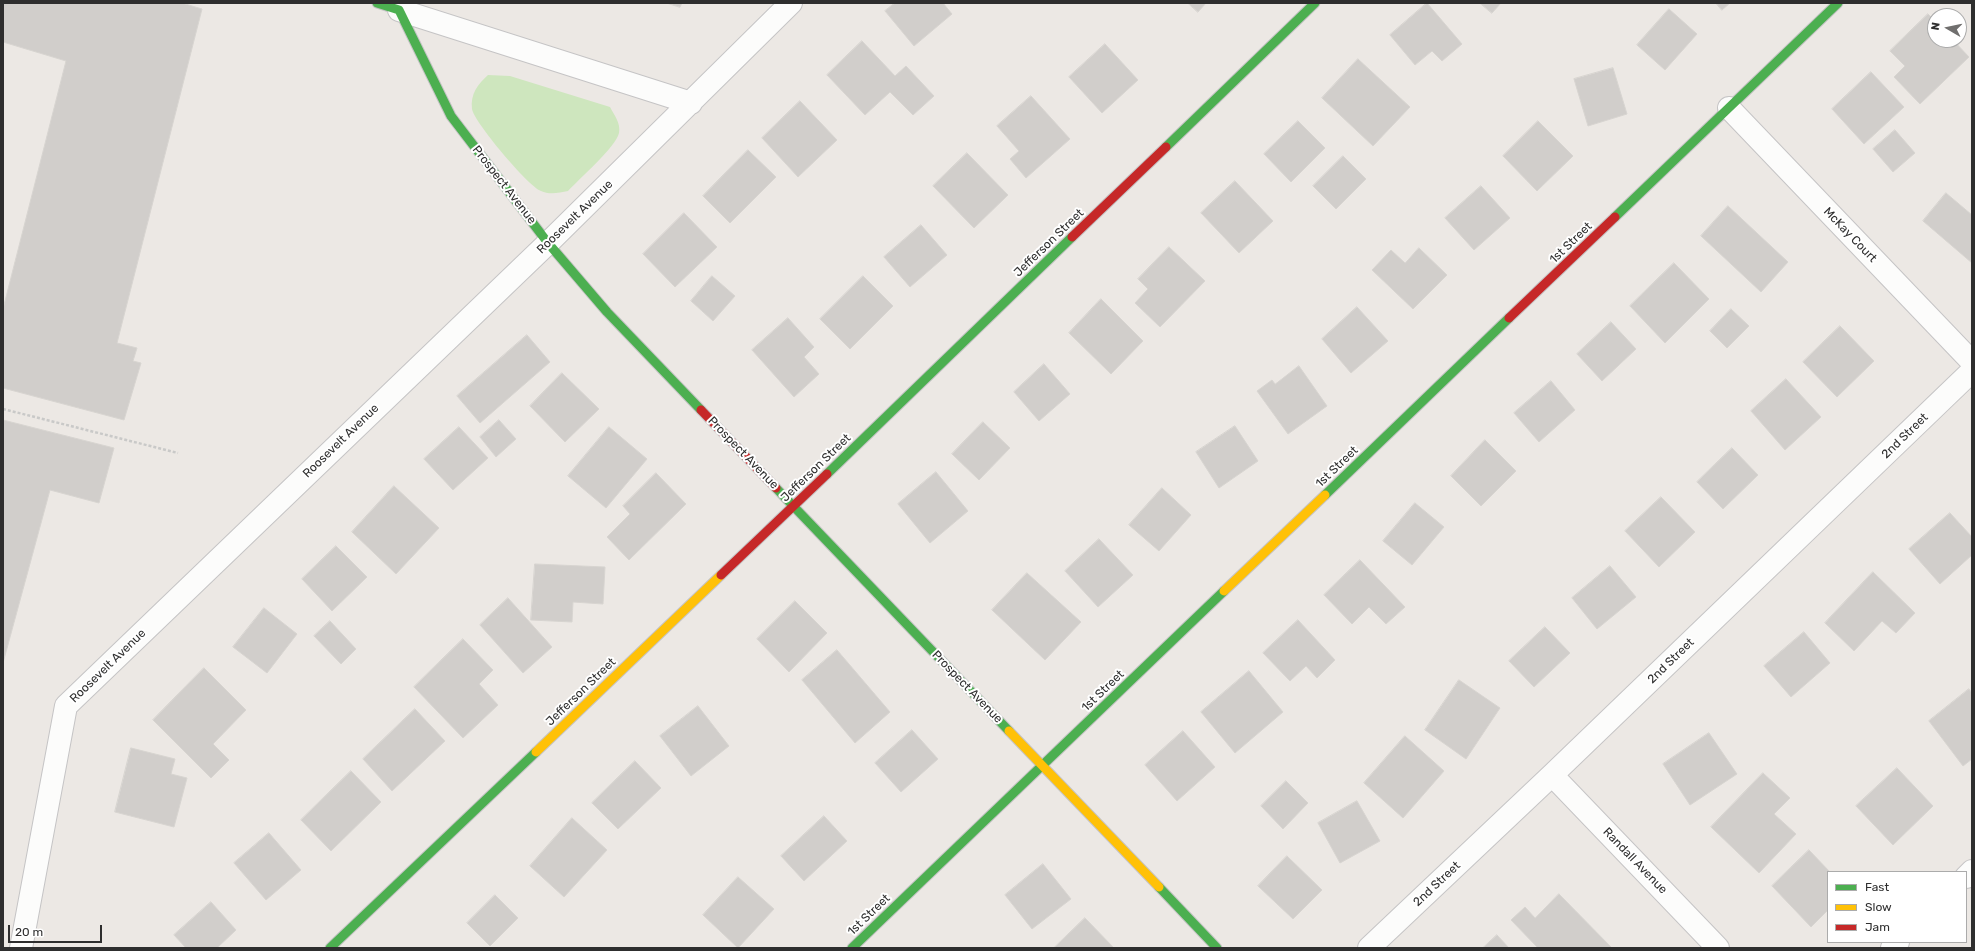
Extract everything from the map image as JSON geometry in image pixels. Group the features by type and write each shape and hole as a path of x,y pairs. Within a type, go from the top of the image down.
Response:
{"street":[{"path":"377,3 691,103"},
{"name":"Roosevelt Avenue","path":"21,948 66,706 548,243 791,3"},
{"name":"Jefferson Street","path":"330,948 794,506 1315,3"},
{"name":"1st Street","path":"852,948 1838,3"},
{"name":"Prospect Avenue","path":"399,10 451,116 548,243 607,312 1217,948"},
{"name":"McKay Court","path":"1729,108 1972,362"},
{"name":"2nd Street","path":"1369,948 1552,775 1972,371"},
{"name":"Randall Avenue","path":"1552,775 1718,948"}],"path":[{"path":"3,409 178,453"}],"green space":[{"path":"488,75 510,76 610,107 617,119 619,133 604,154 568,191 551,193 541,191 534,187 502,153 475,116 472,109 472,99 478,86"}],"building":[{"path":"3,3 182,3 202,9 117,343 137,348 133,361 141,363 124,420 3,388 3,309 66,61 3,42"},
{"path":"667,3 682,3 680,7"},
{"path":"895,3 943,3 952,14 914,46 885,11"},
{"path":"1188,3 1206,3 1198,12"},
{"path":"1427,3 1462,44 1442,61 1432,51 1415,65 1390,35"},
{"path":"1480,3 1501,3 1492,13"},
{"path":"1716,3 1730,3 1722,10"},
{"path":"1669,9 1697,34 1665,70 1637,45"},
{"path":"1927,15 1927,48 1961,48 1969,57 1920,104 1894,77 1905,66 1890,51"},
{"path":"862,41 895,76 906,66 934,96 913,115 890,92 865,115 827,75"},
{"path":"1105,44 1138,80 1102,113 1069,77"},
{"path":"1358,59 1410,107 1373,146 1322,98"},
{"path":"1613,68 1627,114 1588,126 1574,79"},
{"path":"1871,72 1904,107 1864,144 1832,109"},
{"path":"1031,96 1070,139 1026,178 1010,159 1019,151 997,126"},
{"path":"800,101 837,140 798,177 762,138"},
{"path":"1298,121 1325,148 1291,182 1264,154"},
{"path":"1538,121 1573,156 1537,191 1503,156"},
{"path":"1895,130 1915,153 1893,172 1873,149"},
{"path":"748,150 776,177 730,223 703,196"},
{"path":"967,153 1008,195 974,228 933,186"},
{"path":"1343,156 1366,179 1336,209 1313,186"},
{"path":"1235,181 1273,221 1239,253 1201,213"},
{"path":"1481,186 1510,218 1474,250 1445,218"},
{"path":"1946,193 1972,215 1972,263 1923,221"},
{"path":"1728,206 1788,262 1761,292 1701,236"},
{"path":"684,213 717,247 675,287 643,254"},
{"path":"921,225 947,255 910,287 884,257"},
{"path":"1169,247 1205,281 1160,327 1135,303 1148,289 1138,279"},
{"path":"1419,248 1447,275 1413,309 1372,270 1391,250 1405,263"},
{"path":"1674,263 1709,299 1665,343 1630,306"},
{"path":"712,276 735,296 713,321 691,301"},
{"path":"863,276 893,306 850,349 820,319"},
{"path":"1101,299 1143,341 1111,374 1069,333"},
{"path":"1357,307 1388,341 1351,373 1322,339"},
{"path":"1731,309 1749,326 1727,348 1710,331"},
{"path":"788,318 814,347 804,357 819,374 794,397 752,350"},
{"path":"1611,322 1636,349 1602,381 1577,354"},
{"path":"1840,326 1874,361 1837,397 1803,362"},
{"path":"527,335 550,362 480,423 457,396"},
{"path":"1044,364 1070,394 1039,421 1014,392"},
{"path":"1299,366 1327,406 1288,434 1257,391 1272,380 1275,384"},
{"path":"562,373 599,409 565,442 530,406"},
{"path":"1786,379 1821,417 1785,450 1751,411"},
{"path":"1551,381 1575,410 1539,442 1514,413"},
{"path":"3,420 114,448 99,503 50,490 3,663"},
{"path":"499,420 516,439 496,457 480,437"},
{"path":"983,422 1010,448 979,480 952,454"},
{"path":"1235,426 1258,461 1219,488 1196,452"},
{"path":"459,427 488,458 453,490 424,459"},
{"path":"609,427 647,459 606,508 568,476"},
{"path":"1485,440 1516,471 1481,506 1451,476"},
{"path":"1732,448 1758,475 1723,509 1697,482"},
{"path":"936,472 968,511 930,543 898,504"},
{"path":"656,473 686,504 629,560 607,537 630,514 623,506"},
{"path":"394,486 439,528 396,574 352,532"},
{"path":"1162,488 1191,515 1159,551 1129,525"},
{"path":"1661,497 1695,532 1659,567 1625,531"},
{"path":"1415,503 1444,527 1412,565 1383,541"},
{"path":"1950,513 1972,537 1972,555 1940,584 1909,549"},
{"path":"1099,539 1133,575 1098,607 1065,571"},
{"path":"336,546 367,577 332,611 302,579"},
{"path":"1360,560 1405,607 1386,624 1369,607 1352,624 1324,595"},
{"path":"535,564 605,567 603,604 573,602 572,622 531,620"},
{"path":"1610,566 1636,597 1597,629 1572,598"},
{"path":"1873,572 1915,613 1896,633 1882,621 1854,651 1825,623"},
{"path":"1027,573 1081,622 1045,660 992,610"},
{"path":"508,598 552,647 523,673 480,625"},
{"path":"795,601 827,633 789,672 757,639"},
{"path":"264,608 297,634 267,673 233,647"},
{"path":"1298,620 1335,660 1317,678 1306,666 1290,681 1263,653"},
{"path":"330,621 356,649 341,664 314,636"},
{"path":"1545,627 1570,653 1534,687 1509,661"},
{"path":"1804,632 1830,663 1791,697 1764,666"},
{"path":"463,639 493,670 479,684 498,705 463,738 414,687"},
{"path":"837,650 890,712 855,743 802,680"},
{"path":"204,668 246,710 213,744 229,760 211,778 153,720"},
{"path":"1249,671 1283,712 1235,753 1201,712"},
{"path":"1459,680 1500,708 1466,759 1425,730"},
{"path":"1969,689 1972,693 1972,759 1963,766 1929,721"},
{"path":"698,706 729,746 691,776 660,736"},
{"path":"415,709 445,741 392,791 363,759"},
{"path":"912,730 938,759 901,792 875,763"},
{"path":"1183,731 1215,767 1177,801 1145,765"},
{"path":"1709,733 1737,774 1690,805 1663,764"},
{"path":"1405,736 1444,771 1403,818 1364,783"},
{"path":"131,748 175,759 171,774 187,778 174,827 115,812"},
{"path":"635,761 661,788 618,829 592,803"},
{"path":"1897,768 1933,806 1893,845 1856,806"},
{"path":"351,771 381,802 331,851 301,820"},
{"path":"1763,773 1790,798 1774,814 1796,834 1759,873 1711,827"},
{"path":"1286,781 1308,803 1283,829 1261,806"},
{"path":"1357,801 1380,841 1340,863 1318,823"},
{"path":"824,816 847,841 804,881 781,856"},
{"path":"572,818 607,850 564,897 530,866"},
{"path":"269,833 301,870 266,900 234,863"},
{"path":"1809,850 1829,871 1827,871 1827,911 1811,927 1772,886"},
{"path":"1287,856 1322,890 1293,919 1258,886"},
{"path":"1043,864 1071,899 1032,929 1005,895"},
{"path":"738,877 774,909 738,948 703,915"},
{"path":"1559,894 1612,948 1538,948 1511,920 1525,907 1535,918"},
{"path":"495,895 518,918 490,946 467,923"},
{"path":"211,902 236,930 217,948 186,948 174,935"},
{"path":"1085,918 1114,948 1054,948"},
{"path":"1497,935 1509,948 1483,948"}],"traffic: fast":[{"path":"377,3 399,10 451,116 548,243 607,312 701,410"},
{"path":"1166,147 1315,3"},
{"path":"1615,217 1838,3"},
{"path":"827,474 1072,237"},
{"path":"1325,495 1509,318"},
{"path":"776,488 1009,731"},
{"path":"852,948 1224,591"},
{"path":"330,948 536,752"},
{"path":"1159,887 1217,948"}],"traffic: slow":[{"path":"1224,591 1325,495"},
{"path":"536,752 721,575"},
{"path":"1009,731 1159,887"}],"traffic: jam":[{"path":"1072,237 1166,147"},
{"path":"1509,318 1615,217"},
{"path":"701,410 776,488"},
{"path":"721,575 827,474"}]}
